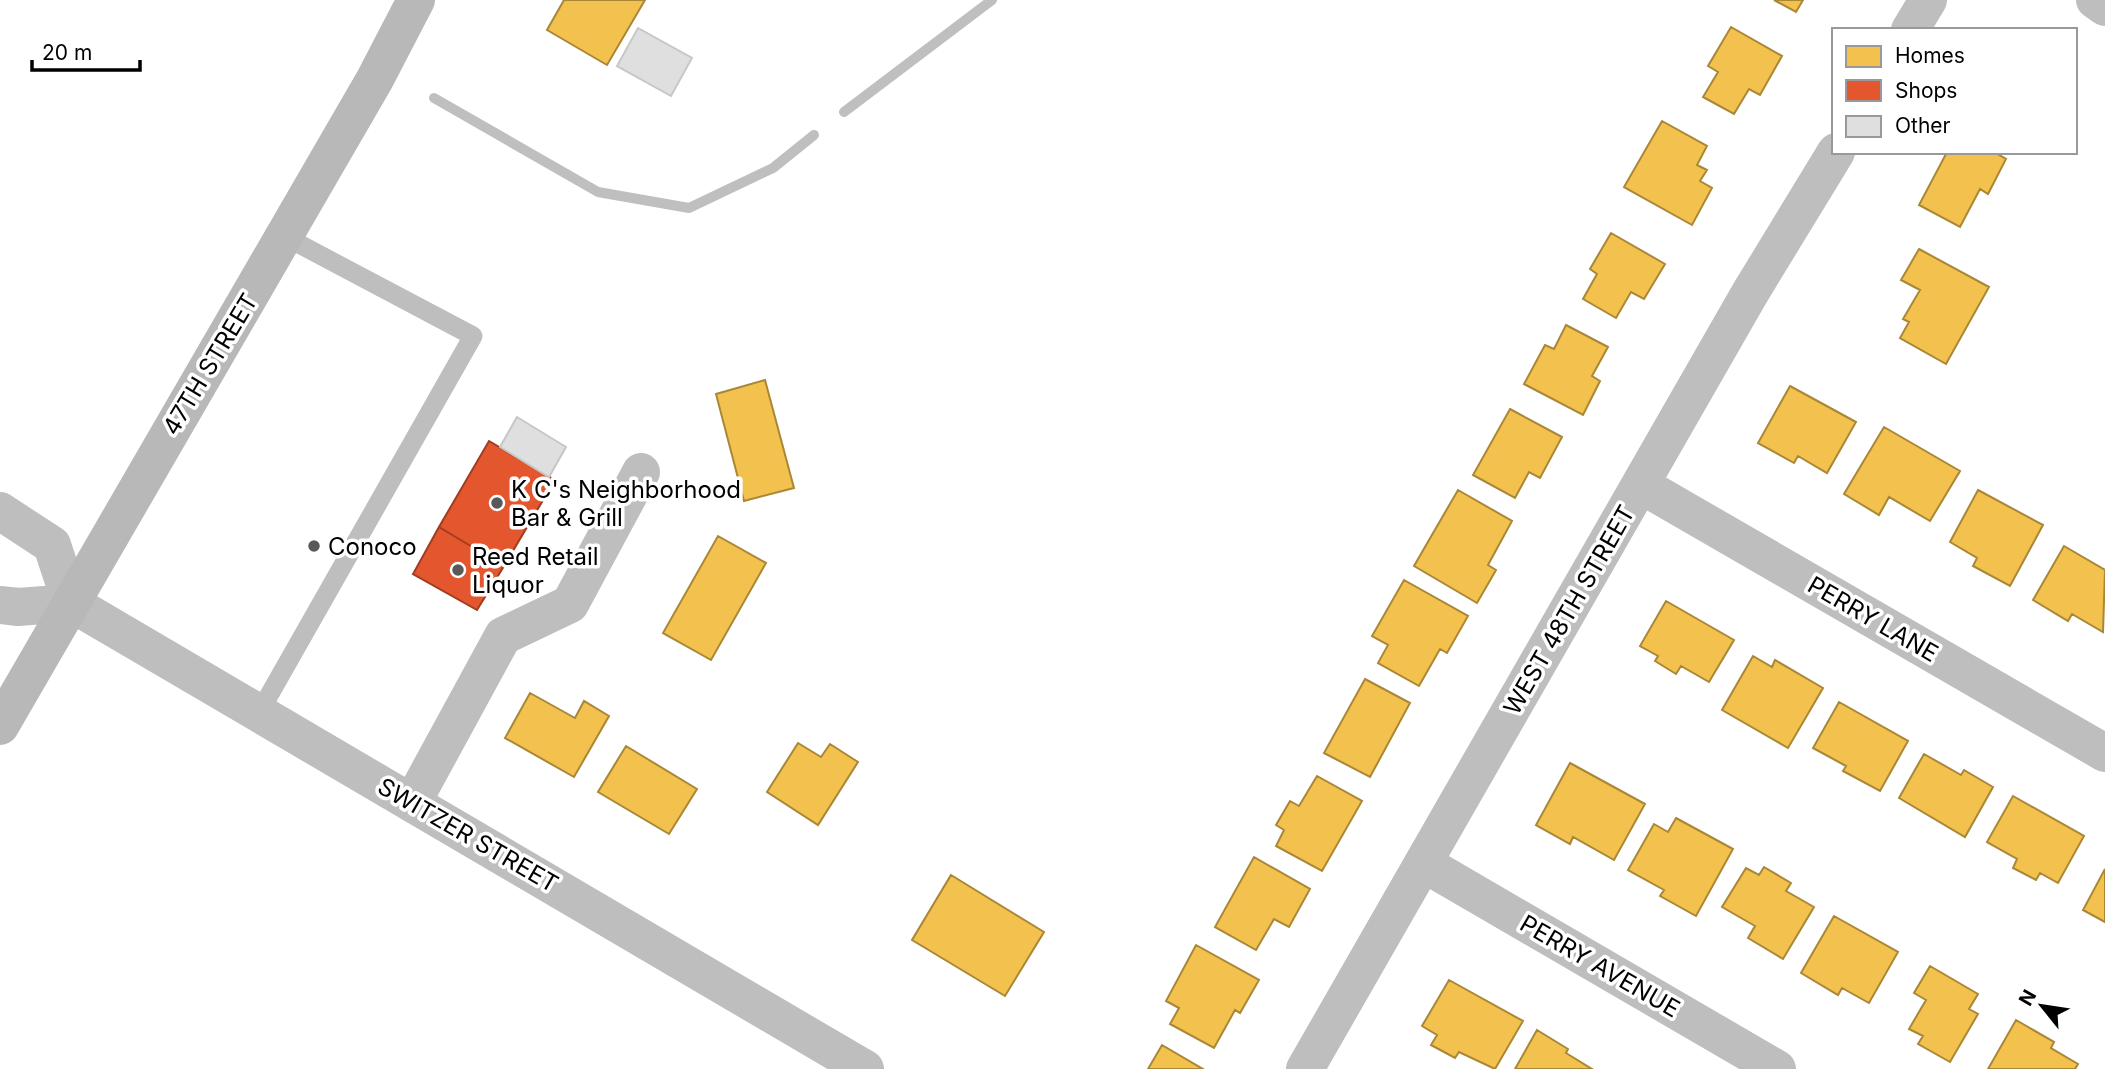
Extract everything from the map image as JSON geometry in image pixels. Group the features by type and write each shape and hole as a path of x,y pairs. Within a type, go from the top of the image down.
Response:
{"main road":[{"name":"47TH STREET","path":"0,726 375,79 416,0"}],"street":[{"path":"1911,28 1928,0"},
{"path":"2095,0 2105,7"},
{"name":"WEST 48TH STREET","path":"1305,1069 1750,293 1835,154"},
{"path":"412,803 503,636 570,604 641,472"},
{"name":"PERRY LANE","path":"1641,485 2105,752"},
{"path":"0,511 52,545 71,603 18,607 0,604"},
{"name":"SWITZER STREET","path":"71,603 865,1069"},
{"name":"PERRY AVENUE","path":"1423,863 1777,1069"}],"lane":[{"path":"259,713 473,336 284,236"}],"building: Homes":[{"path":"564,0 645,0 607,65 547,30"},
{"path":"1774,0 1803,0 1796,12"},
{"path":"1731,27 1782,56 1760,95 1749,89 1734,114 1703,97 1718,72 1708,66"},
{"path":"1662,121 1707,146 1697,165 1707,170 1700,181 1712,188 1692,225 1624,187"},
{"path":"1946,154 1997,154 2006,159 1988,194 1980,189 1960,227 1919,205"},
{"path":"1611,233 1665,264 1644,299 1631,292 1616,318 1583,299 1597,274 1590,269"},
{"path":"1919,249 1989,287 1946,364 1900,338 1909,322 1903,319 1920,290 1901,280"},
{"path":"1566,325 1608,347 1592,376 1600,381 1583,415 1524,384 1545,345 1554,349"},
{"path":"765,380 794,488 744,501 716,394"},
{"path":"1790,386 1856,422 1827,473 1798,456 1794,463 1758,443"},
{"path":"1510,409 1562,437 1540,478 1529,472 1515,498 1473,475"},
{"path":"1884,427 1960,471 1930,521 1889,497 1879,515 1844,494"},
{"path":"1458,490 1512,521 1488,565 1496,570 1477,603 1414,566"},
{"path":"1978,490 2043,525 2010,586 1973,566 1977,558 1950,542"},
{"path":"718,536 766,563 711,660 663,633"},
{"path":"2064,546 2105,570 2103,632 2072,614 2068,621 2033,600"},
{"path":"1404,580 1468,616 1447,653 1440,649 1419,686 1378,663 1388,645 1372,636"},
{"path":"1666,601 1734,640 1709,682 1681,666 1676,674 1655,661 1658,656 1640,646"},
{"path":"1753,656 1772,667 1775,660 1823,688 1788,748 1722,710"},
{"path":"1365,679 1410,703 1370,777 1324,753"},
{"path":"530,693 575,718 584,701 609,716 574,777 505,738"},
{"path":"1839,702 1908,741 1880,791 1843,771 1846,766 1813,748"},
{"path":"798,743 821,757 830,744 858,762 818,825 767,792"},
{"path":"626,746 697,789 669,834 598,792"},
{"path":"1924,754 1961,775 1964,770 1993,787 1965,837 1899,798"},
{"path":"1570,763 1645,804 1614,860 1573,837 1570,844 1536,825"},
{"path":"1317,776 1362,801 1322,871 1276,846 1284,830 1276,825 1290,801 1299,806"},
{"path":"2013,796 2084,836 2058,883 2040,873 2036,880 2013,868 2017,859 1987,842"},
{"path":"1676,818 1733,849 1696,916 1660,896 1664,890 1628,870 1654,824 1668,832"},
{"path":"1254,857 1310,889 1289,927 1274,919 1256,950 1215,927"},
{"path":"1764,867 1791,883 1786,891 1814,907 1783,959 1748,938 1755,926 1722,907 1746,868 1759,875"},
{"path":"2105,869 2105,922 2083,910"},
{"path":"951,875 1044,932 1005,996 912,940"},
{"path":"1834,916 1898,952 1869,1003 1842,988 1838,995 1801,973"},
{"path":"1196,945 1259,980 1240,1013 1235,1010 1214,1048 1170,1024 1179,1008 1166,1001"},
{"path":"1930,966 1978,994 1969,1009 1978,1014 1950,1062 1918,1044 1923,1036 1909,1029 1926,1000 1914,993"},
{"path":"1449,980 1523,1021 1495,1069 1459,1052 1455,1058 1431,1045 1437,1035 1422,1026"},
{"path":"2016,1020 2054,1042 2051,1048 2078,1064 2075,1069 1988,1069"},
{"path":"1537,1030 1568,1049 1566,1053 1592,1069 1515,1069"},
{"path":"1162,1045 1203,1069 1148,1069"}],"building: Shops":[{"name":"K C's Neighborhood Bar & Grill","path":"489,441 555,480 504,566 439,527"},
{"name":"Reed Retail Liquor","path":"439,527 504,566 477,610 413,574"}],"building: Other":[{"path":"638,28 692,58 671,96 617,66"},
{"path":"517,417 566,447 549,477 500,447"}],"waterway":[{"path":"844,112 992,0"},
{"path":"434,98 598,192 689,208 773,168 814,135"}],"place":[{"name":"K C's Neighborhood Bar & Grill","path":"497,503"},
{"name":"Conoco","path":"314,546"},
{"name":"Reed Retail Liquor","path":"458,570"}]}
